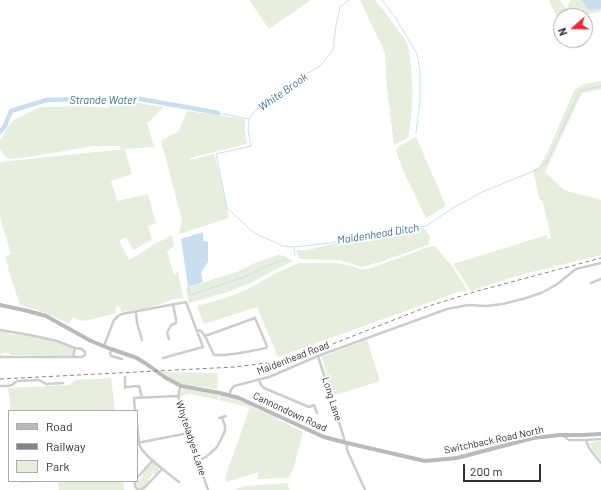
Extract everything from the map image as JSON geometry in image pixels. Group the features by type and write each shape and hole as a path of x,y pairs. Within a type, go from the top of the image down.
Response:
{"main road":[{"path":"0,305 46,316 91,340 137,358 166,378 181,386 229,395"},
{"name":"Cannondown Road","path":"229,395 252,403 324,437 345,443"},
{"name":"Switchback Road North","path":"345,443 425,460 457,458 532,438 560,435 601,434"}],"street":[{"name":"Maidenhead Road","path":"229,395 234,386 269,377 318,356 447,309 468,305 486,306 503,304 541,293 556,285 576,269 601,262"},
{"path":"590,283 601,278"},
{"path":"104,346 114,320 118,316 136,311 186,302 203,347 163,358"},
{"path":"169,339 167,333 171,325 176,323 172,304"},
{"path":"136,311 139,336 142,340"},
{"path":"197,331 200,330 205,336 214,355 241,353 266,348 267,346 255,318 205,336"},
{"path":"0,330 57,341 82,349 85,352 85,355 82,357 0,357"},
{"path":"73,357 75,348"},
{"path":"111,349 111,356 120,359"},
{"name":"Long Lane","path":"318,356 347,450 365,490"},
{"path":"125,377 125,388 139,386 142,397"},
{"path":"0,386 12,385 17,381 39,380 46,384 61,383"},
{"path":"259,380 264,388 309,407 314,406"},
{"name":"Whyteladyes Lane","path":"181,386 178,391 178,396 208,490"},
{"path":"135,410 134,398 178,396"},
{"path":"313,402 317,413"},
{"path":"198,461 206,457 217,447 225,431 222,417"},
{"path":"179,482 142,451 138,443 189,433"},
{"path":"560,435 569,440 601,439"},
{"path":"586,440 589,448 601,463"},
{"path":"138,477 153,460"},
{"path":"135,482 134,486 139,490 144,488 162,468"}],"green space":[{"path":"249,0 311,0 269,29"},
{"path":"360,0 375,0 404,38 409,51 412,93 410,129 408,138 394,145 387,88 385,53"},
{"path":"549,0 560,0 566,8 553,8"},
{"path":"571,0 581,0 587,8 568,8 567,6"},
{"path":"601,8 601,11 593,13 593,10"},
{"path":"601,81 601,89 582,93 545,172 564,190 601,200 601,255 516,276 471,291 453,264 547,235 547,239 551,238 543,202 539,198 533,170 539,167 548,151 574,91 583,85"},
{"path":"108,102 138,103 164,107 150,121 147,122 154,147 120,149 120,146 94,146 15,159 6,158 0,149 0,140 9,125 14,120 40,107 78,106 109,108"},
{"path":"187,111 245,119 247,144 190,158 191,160 214,154 223,186 229,218 179,234 182,222 181,216 161,141 179,131"},
{"path":"416,137 446,206 426,218 402,168 396,150 399,146"},
{"path":"125,149 132,174 111,181 117,201 148,194 156,223 148,226 152,240 133,250 126,237 119,241 129,260 172,235 174,246 167,251 174,275 178,271 183,299 176,299 143,309 121,312 120,306 115,307 116,313 85,321 73,317 68,324 44,313 20,305 5,256 11,254 0,218 0,162"},
{"path":"424,228 430,237 428,245 362,267 339,260 300,259 296,250 308,250 357,238"},
{"path":"435,246 452,266 468,291 458,292 278,357 257,307 204,324 197,306 228,297 250,288 274,274 299,263 335,263 360,269 369,269 425,248"},
{"path":"278,255 285,256 293,261 253,282 228,292 189,303 186,288 237,272 255,263"},
{"path":"0,331 8,332 9,334 15,335 17,333 52,340 74,348 74,351 72,355 69,356 11,355 9,353 3,353 0,355"},
{"path":"367,340 380,381 332,396 322,357"},
{"path":"162,372 217,373 217,389 219,390 205,387 187,386 168,378"},
{"path":"111,378 115,410 11,410 8,388 70,385 75,380"},
{"path":"185,389 219,395 218,400 191,394 183,395 181,398 181,390"},
{"path":"220,395 250,405 303,432 293,470 288,478 258,479 258,472 227,482 225,478 250,407 219,400"},
{"path":"601,441 601,460 591,447 590,443"},
{"path":"153,462 159,470 148,480 149,481 144,488 139,489 136,486 136,482 138,482 138,480 139,481 143,475 142,474"},
{"path":"58,482 123,482 124,490 59,490"},
{"path":"287,483 290,490 233,490 245,486"}],"water":[{"path":"581,0 601,0 601,8 593,10 593,8 587,8"},
{"path":"203,232 203,241 208,242 208,262 201,273 203,282 188,287 181,239"}],"waterway":[{"name":"Maidenhead Ditch","path":"349,0 340,7 333,50 320,66 308,73 271,101 257,108 249,119 248,130 251,146 216,154 227,208 254,233 283,246 294,247 330,243 367,234 426,226 453,208 480,193 536,170 547,162 580,91 601,86"},
{"path":"382,0 395,17 417,54 420,71 420,102 416,133"},
{"name":"Strande Water","path":"0,132 5,126 11,111 46,100 140,99 218,113"},
{"path":"218,113 249,119"},
{"name":"Maidenhead Ditch","path":"294,248 295,255"},
{"path":"188,287 190,295 244,277 264,267 286,259"}],"railway":[{"path":"0,379 235,367 273,362 320,349 429,306 474,292 601,258"}],"water label":[{"name":"White Brook","path":"283,92"}]}
